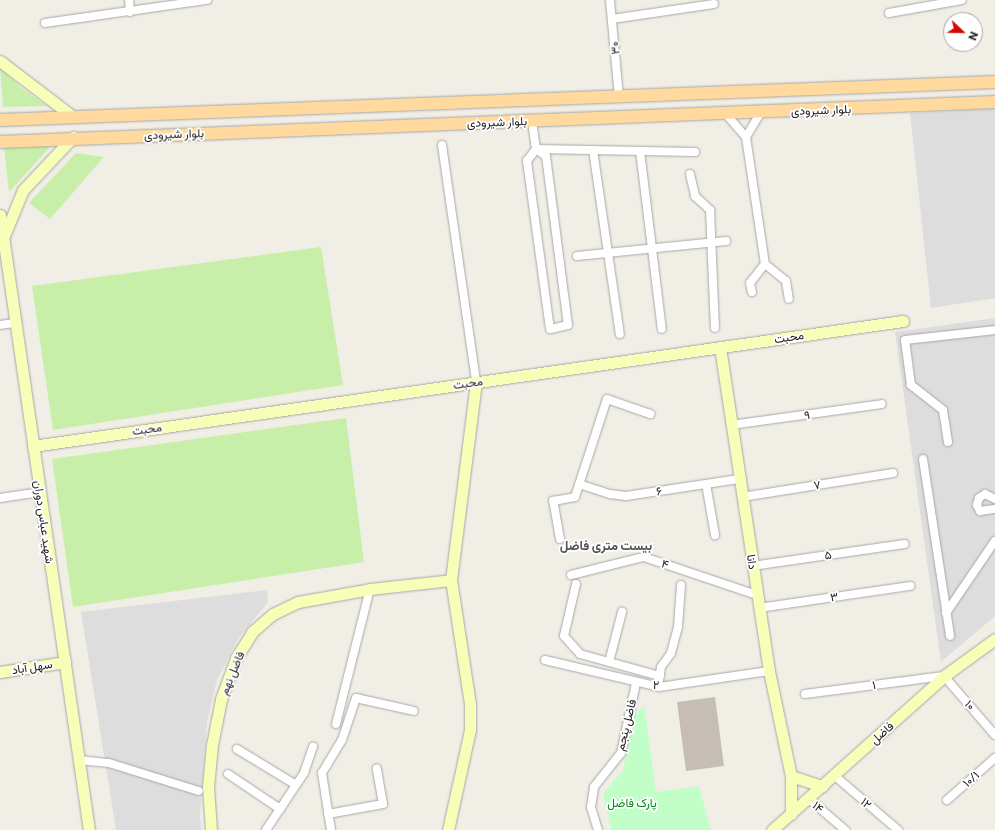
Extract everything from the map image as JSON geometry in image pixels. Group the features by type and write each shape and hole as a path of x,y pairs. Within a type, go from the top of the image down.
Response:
{"main road":[{"name":"بلوار شیرودی","path":"0,120 71,115 619,97 995,82"},
{"name":"بلوار شیرودی","path":"0,142 72,137 532,121 995,102"},
{"path":"342,106 339,118 344,128"},
{"path":"324,107 328,117 325,128"}],"street":[{"path":"129,0 130,12"},
{"path":"45,23 207,0"},
{"name":"۳۰","path":"610,0 619,97"},
{"path":"889,13 962,0"},
{"path":"612,19 714,4"},
{"path":"0,61 71,115"},
{"path":"746,137 761,112"},
{"path":"725,113 746,137 765,264 786,282 789,299"},
{"path":"532,121 536,149 527,161 550,329 568,325 546,156 536,149"},
{"path":"3,237 23,190 72,137"},
{"path":"442,146 476,382 451,580 470,704 470,730 448,830"},
{"path":"536,149 695,152"},
{"path":"593,150 620,334"},
{"path":"640,151 662,329"},
{"path":"690,174 695,196 710,210 713,242 715,328"},
{"name":"شهید عباس دوران","path":"0,215 89,830"},
{"path":"577,256 726,241"},
{"path":"752,292 750,284 765,264"},
{"name":"محبت","path":"33,446 903,321"},
{"path":"0,325 15,323"},
{"path":"948,442 943,410 911,385 905,340 995,330"},
{"name":"دانا","path":"720,347 769,671 791,776 791,814"},
{"path":"560,539 553,502 575,497 607,399 650,414"},
{"name":"۹","path":"731,425 882,404"},
{"path":"922,459 950,636"},
{"name":"۷","path":"742,497 892,472"},
{"name":"۶","path":"580,484 610,494 626,496 739,479"},
{"path":"706,484 715,535"},
{"path":"0,498 40,492"},
{"path":"995,499 985,494 979,498 977,505 980,511 995,509"},
{"path":"946,612 995,541"},
{"name":"۵","path":"752,566 904,544"},
{"name":"۴","path":"570,575 644,557 757,595"},
{"name":"فاضل نهم","path":"211,830 208,787 212,745 219,706 236,658 252,632 273,614 298,602 370,589 451,580"},
{"path":"576,584 564,636 580,654 660,676"},
{"path":"659,687 661,667 672,653 678,627 681,585"},
{"name":"۳","path":"759,608 910,586"},
{"path":"336,724 370,589"},
{"path":"609,662 622,612"},
{"name":"فاضل","path":"772,830 835,776 944,676 995,639"},
{"name":"۲","path":"544,660 636,683 659,687 769,671"},
{"name":"سهل آباد","path":"0,672 65,662"},
{"name":"۱","path":"805,694 944,676"},
{"name":"۱۰","path":"944,676 995,735"},
{"name":"فاضل پنجم","path":"598,830 591,807 594,787 621,753 636,683"},
{"path":"331,830 322,773 342,740 356,698 414,711"},
{"path":"266,830 296,785 314,747"},
{"path":"237,749 296,785"},
{"name":"۱۰/۱","path":"947,800 995,758"},
{"path":"79,760 109,763 199,791"},
{"path":"328,814 383,804 377,769"},
{"path":"228,774 280,809"},
{"path":"791,776 822,786"},
{"name":"۱۲","path":"835,776 898,830"},
{"name":"۱۴","path":"809,799 845,830"}],"shaded area":[{"path":"995,108 995,298 931,308 910,113"},
{"path":"995,318 995,616 941,662 895,332"},
{"path":"267,590 268,602 238,639 217,680 207,722 200,817 202,830 116,830 81,612"}],"green space":[{"path":"0,68 20,87 47,106 3,107"},
{"path":"51,146 9,192 4,147"},
{"path":"76,153 104,157 50,219 29,203"},
{"path":"321,247 343,385 53,430 32,286"},
{"path":"346,418 364,562 73,607 52,459"},
{"name":"پارک فاضل","path":"644,705 656,792 699,786 711,830 611,830 603,793 623,771 634,716"}],"building":[{"path":"715,697 724,766 686,771 677,702"}],"district":[{"name":"بیست متری فاضل","path":"606,545"}]}
